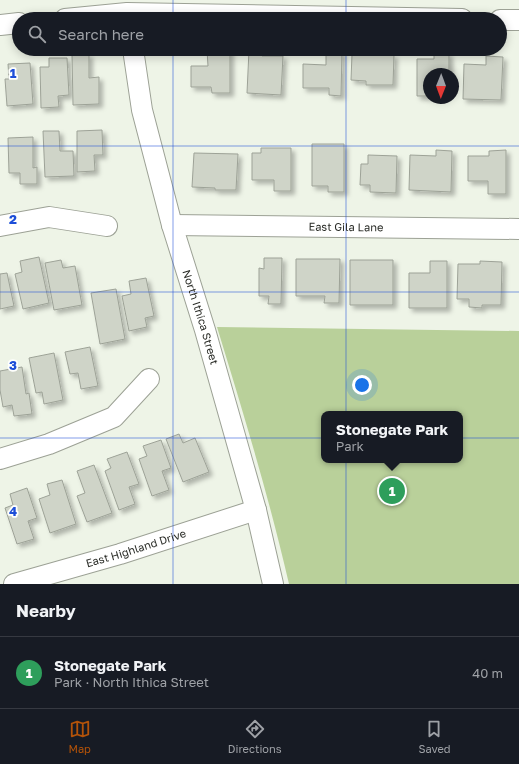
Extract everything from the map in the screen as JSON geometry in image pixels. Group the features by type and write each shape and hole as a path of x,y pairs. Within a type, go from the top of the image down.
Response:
{"street":[{"path":"128,11 170,12"},
{"path":"507,20 519,20"},
{"path":"0,25 12,24"},
{"name":"North Ithica Street","path":"134,56 142,110 172,225 205,330 256,510 273,584"},
{"path":"0,226 49,217 107,226"},
{"name":"East Gila Lane","path":"172,225 519,229"},
{"path":"0,460 49,444 114,417 149,379"},
{"name":"East Highland Drive","path":"14,584 120,554 256,510"}],"green space":[{"path":"217,327 519,331 519,584 289,584 246,423"}],"building":[{"path":"72,56 89,56 89,78 99,77 99,104 73,105"},
{"path":"207,56 230,56 230,93 212,93 211,87 191,87 191,66 208,66"},
{"path":"249,56 283,56 281,95 247,93"},
{"path":"326,56 342,56 341,96 329,95 329,88 303,88 303,64 326,65"},
{"path":"352,56 394,56 393,85 366,85 366,81 351,80"},
{"path":"434,56 449,56 449,68 423,68 423,96 417,96 417,59 434,59"},
{"path":"486,56 503,57 501,100 463,99 464,64 486,65"},
{"path":"49,58 67,58 69,95 58,96 59,107 41,108 40,67 49,67"},
{"path":"30,63 33,104 7,106 5,79 9,79 8,64"},
{"path":"102,130 103,155 94,155 95,171 77,172 77,131"},
{"path":"43,131 59,131 60,151 73,151 74,176 45,177"},
{"path":"33,137 33,168 37,167 37,184 20,184 20,173 9,173 8,138"},
{"path":"312,144 344,144 344,192 328,192 328,186 312,186"},
{"path":"261,148 291,148 291,191 274,191 274,180 252,180 252,153 261,153"},
{"path":"436,150 452,151 451,192 409,190 410,155 436,156"},
{"path":"506,150 506,194 488,194 488,181 468,181 468,156 489,156 489,151"},
{"path":"194,153 238,154 236,190 215,190 215,188 192,187"},
{"path":"368,155 397,156 396,193 370,192 370,185 360,185 361,164 368,164"},
{"path":"39,257 49,303 23,309 15,274 22,272 20,261"},
{"path":"264,258 282,258 281,304 268,304 269,296 259,296 259,268 264,269"},
{"path":"296,259 340,259 339,303 324,303 325,296 296,296"},
{"path":"61,260 63,268 75,266 82,305 54,310 45,263"},
{"path":"350,260 393,260 393,305 350,305"},
{"path":"430,261 447,261 447,308 409,308 409,273 430,273"},
{"path":"480,261 502,262 501,305 482,305 482,308 469,307 469,299 457,299 458,264 480,264"},
{"path":"7,273 14,306 0,309 0,274"},
{"path":"146,278 154,316 145,318 147,327 129,331 122,296 131,294 129,281"},
{"path":"116,289 125,339 100,344 91,293"},
{"path":"90,347 98,386 81,389 78,373 70,374 65,352"},
{"path":"54,353 63,400 44,404 42,392 36,393 29,358"},
{"path":"22,367 26,394 29,393 32,414 14,416 12,405 3,407 0,390 0,371"},
{"path":"179,434 183,443 195,438 209,472 183,482 166,439"},
{"path":"161,440 171,468 162,471 169,490 152,496 139,459 147,456 143,446"},
{"path":"127,452 139,484 129,487 135,504 119,510 105,471 111,468 107,459"},
{"path":"94,465 112,513 87,522 77,496 85,493 77,471"},
{"path":"62,480 76,524 50,533 39,499 50,495 47,484"},
{"path":"27,488 37,518 28,521 34,539 17,544 5,508 13,505 10,494"}],"place":[{"name":"Stonegate Park","path":"392,491"}]}
